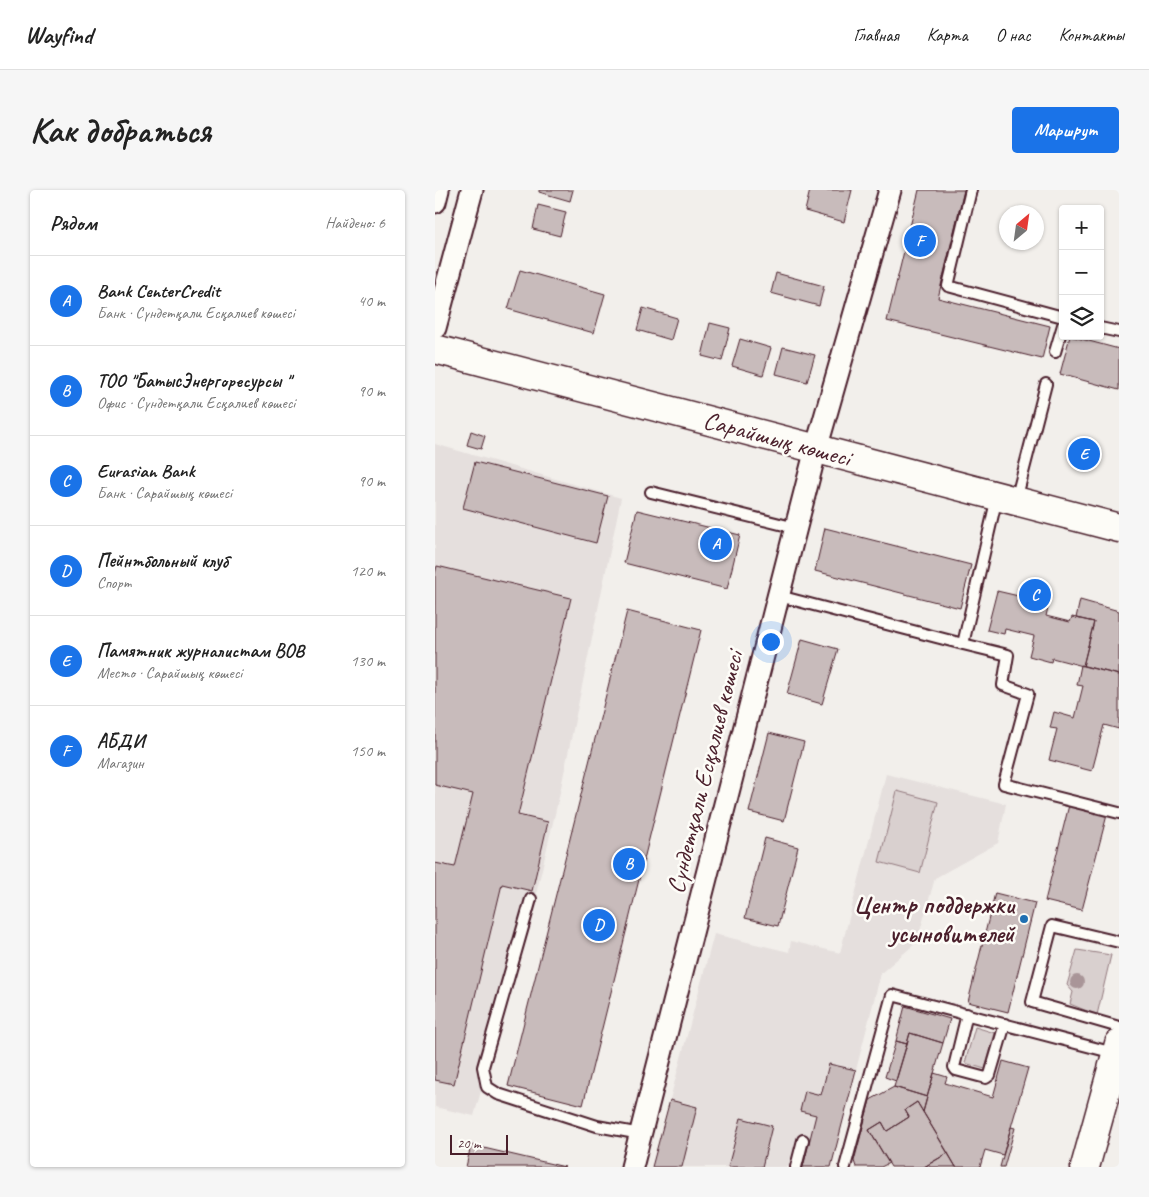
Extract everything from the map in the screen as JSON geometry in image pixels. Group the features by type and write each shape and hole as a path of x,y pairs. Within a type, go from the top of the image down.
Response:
{"street":[{"path":"435,202 438,190"},
{"path":"435,328 472,190"},
{"name":"Сүндетқали Есқалиев көшесі","path":"632,1167 816,449 890,190"},
{"name":"Сарайшық көшесі","path":"435,349 1119,528"},
{"path":"1085,1167 1118,1049"}],"lane":[{"path":"971,190 948,286 1059,316"},
{"path":"1104,329 1119,332"},
{"path":"1055,352 1059,339"},
{"path":"963,644 1007,498 1046,384"},
{"path":"651,492 796,528"},
{"path":"779,596 1008,655 1003,685 1028,694 1004,784 1119,812"},
{"path":"531,898 483,1067 487,1088 498,1094 597,1126 641,1134"},
{"path":"1119,942 1053,926 1032,1002 1119,1027"},
{"path":"845,1167 892,995 895,994 1005,1024 1118,1049"},
{"path":"967,1014 954,1067 956,1070 986,1078 990,1075 1005,1024"},
{"path":"796,1167 803,1140"}],"shaded area":[{"path":"435,444 621,498 559,797 533,907 474,1116 435,1107"},
{"path":"886,774 1006,804 998,843 935,878 917,942 881,973 831,1167 652,1167 714,934 789,952 791,941 840,953"},
{"path":"897,791 938,802 920,873 879,862"},
{"path":"1077,950 1111,955 1097,1015 1070,1004 1073,992 1067,985"},
{"path":"975,1027 995,1033 985,1069 965,1063"}],"building":[{"path":"539,190 573,190 570,201 539,192"},
{"path":"810,190 852,190 844,222 805,211"},
{"path":"919,190 964,190 938,298 1050,326 1042,359 887,321"},
{"path":"538,205 566,212 560,236 533,229"},
{"path":"520,270 605,294 594,333 508,309"},
{"path":"776,273 824,286 819,306 771,293"},
{"path":"643,308 677,318 671,340 637,330"},
{"path":"710,323 730,328 722,361 702,356"},
{"path":"740,339 771,348 763,375 732,366"},
{"path":"1069,340 1085,340 1119,349 1119,390 1060,374"},
{"path":"783,347 815,355 807,382 776,374"},
{"path":"471,431 485,436 481,449 467,445"},
{"path":"475,462 608,496 596,543 463,508"},
{"path":"637,510 740,535 727,589 624,563"},
{"path":"825,528 971,565 960,608 815,571"},
{"path":"437,566 571,598 518,815 548,822 532,891 502,884 454,1084 435,1080 435,863 455,867 473,794 435,785 435,574"},
{"path":"1029,589 1051,595 1046,616 1070,622 1072,617 1094,622 1083,666 1052,658 1051,662 1029,656 1034,636 1005,629 1004,634 987,630 997,591 1027,598"},
{"path":"1080,600 1119,611 1119,675 1083,666 1094,622 1076,618"},
{"path":"627,611 701,630 583,1105 508,1086"},
{"path":"802,639 838,649 822,704 787,694"},
{"path":"1081,665 1119,675 1119,729 1104,725 1092,771 1049,760 1057,729 1050,728 1054,712 1075,718 1083,686 1077,685"},
{"path":"769,733 804,742 784,821 749,812"},
{"path":"1069,805 1107,815 1082,910 1045,901"},
{"path":"765,838 798,847 778,926 745,918"},
{"path":"995,893 1035,903 1008,1012 968,1002"},
{"path":"905,1006 950,1019 943,1043 910,1033 907,1044 896,1041"},
{"path":"910,1033 943,1043 927,1097 894,1087"},
{"path":"896,1041 907,1044 896,1081 885,1077"},
{"path":"1003,1061 1028,1068 1003,1155 985,1150 980,1167 956,1167 923,1112 934,1073 947,1077 945,1083 993,1097"},
{"path":"829,1064 856,1070 831,1167 803,1167 816,1115 800,1111 805,1091 821,1095"},
{"path":"894,1087 927,1097 923,1112 917,1102 905,1110 909,1117 887,1131 882,1122 869,1130 889,1163 881,1167 856,1167 854,1161 870,1100"},
{"path":"670,1100 697,1107 682,1167 652,1167"},
{"path":"917,1102 948,1153 924,1167 891,1167 869,1130 882,1122 887,1131 909,1117 905,1110"},
{"path":"741,1118 772,1126 762,1167 728,1167"},
{"path":"1011,1127 1015,1128 1004,1167 1000,1167"},
{"path":"471,1145 565,1167 466,1167"},
{"path":"948,1153 956,1167 924,1167"}],"place":[{"name":"АБДИ","path":"920,241"},
{"name":"Памятник журналистам ВОВ","path":"1084,454"},
{"name":"Bank CenterCredit","path":"716,544"},
{"name":"Eurasian Bank","path":"1035,595"},
{"name":"ТОО \"БатысЭнергоресурсы \"","path":"629,864"},
{"name":"Центр поддержки усыновителей","path":"1024,919"},
{"name":"Пейнтбольный клуб","path":"599,925"}]}
